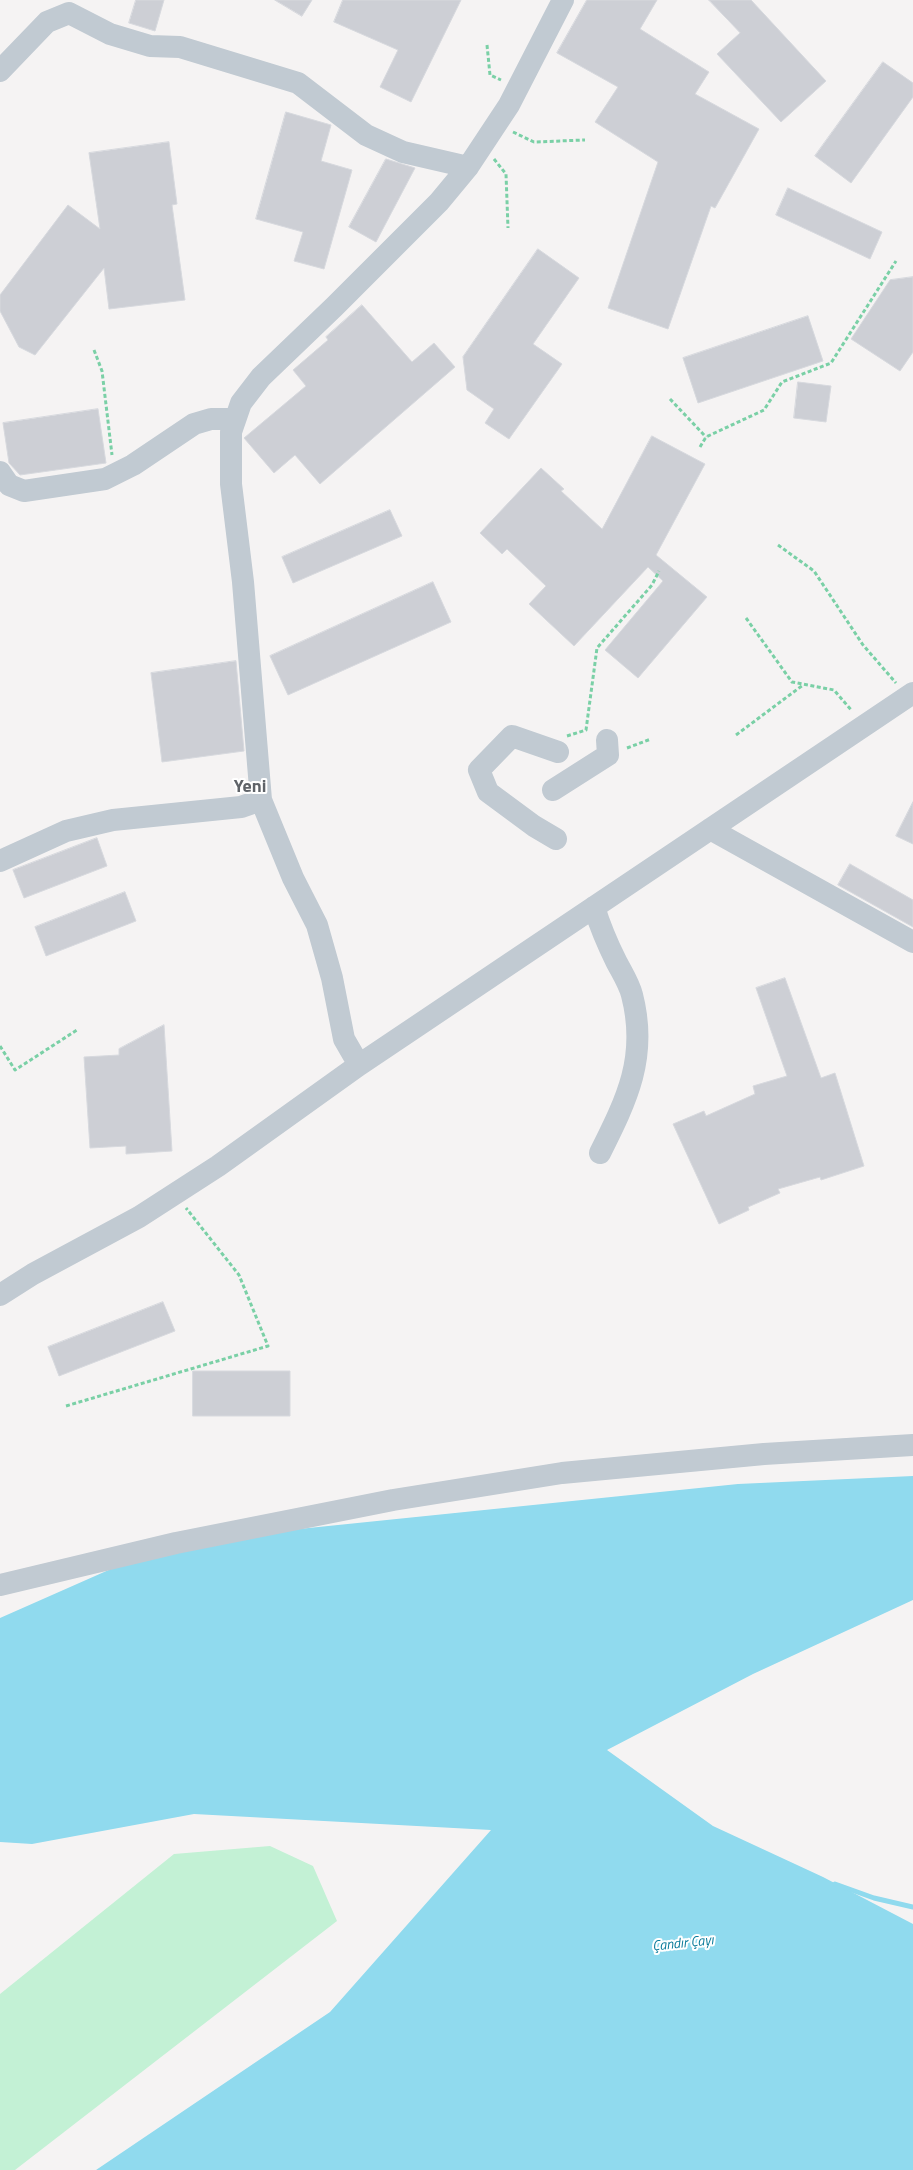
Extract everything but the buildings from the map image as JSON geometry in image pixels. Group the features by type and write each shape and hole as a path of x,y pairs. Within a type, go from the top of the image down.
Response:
{"street":[{"path":"359,1065 344,1038 332,978 317,925 293,878 261,800 243,582 232,484 230,449 234,419 241,403 261,377 440,202 468,167 519,89 562,0"},
{"path":"0,71 47,22 69,13 110,34 150,46 180,47 298,83 366,135 403,152 468,167"},
{"path":"0,472 9,485 24,491 95,481 114,475 133,465 194,424 211,419 234,419"},
{"path":"0,1295 33,1274 139,1217 226,1160 359,1065 910,695"},
{"path":"556,839 534,826 488,792 479,770 512,736 560,745"},
{"path":"553,790 608,747"},
{"path":"0,861 66,831 113,820 241,807 261,800"},
{"path":"710,829 913,942"},
{"path":"594,907 604,936 632,994 638,1034 635,1073 622,1108 600,1153"},
{"path":"0,1585 214,1536 392,1500 562,1473 764,1454 913,1445"}],"path":[{"path":"487,44 490,75 519,89"},
{"path":"497,124 534,142 585,140"},
{"path":"483,145 506,174 508,228"},
{"path":"700,447 706,437 764,410 782,382 831,363 896,261"},
{"path":"94,350 102,371 114,475"},
{"path":"670,400 706,437"},
{"path":"778,545 814,572 863,645 910,695"},
{"path":"560,745 586,730 597,648 652,585 658,571"},
{"path":"746,618 792,682 834,690 863,725"},
{"path":"736,734 803,684"},
{"path":"608,747 651,739"},
{"path":"0,1046 15,1070 77,1030"},
{"path":"66,1406 268,1346 239,1275 174,1194"}],"green space":[{"path":"270,1846 313,1866 337,1921 15,2170 0,2170 0,1994 174,1854"}],"water":[{"name":"Çandır Çayı","path":"913,1476 913,1600 753,1674 607,1750 713,1826 823,1877 913,1924 913,2170 96,2170 330,2012 491,1830 194,1814 32,1844 0,1842 0,1618 172,1542 738,1484"}],"waterway":[{"path":"835,1884 874,1898 913,1907"}],"district":[{"name":"Yeni","path":"250,788"}]}
